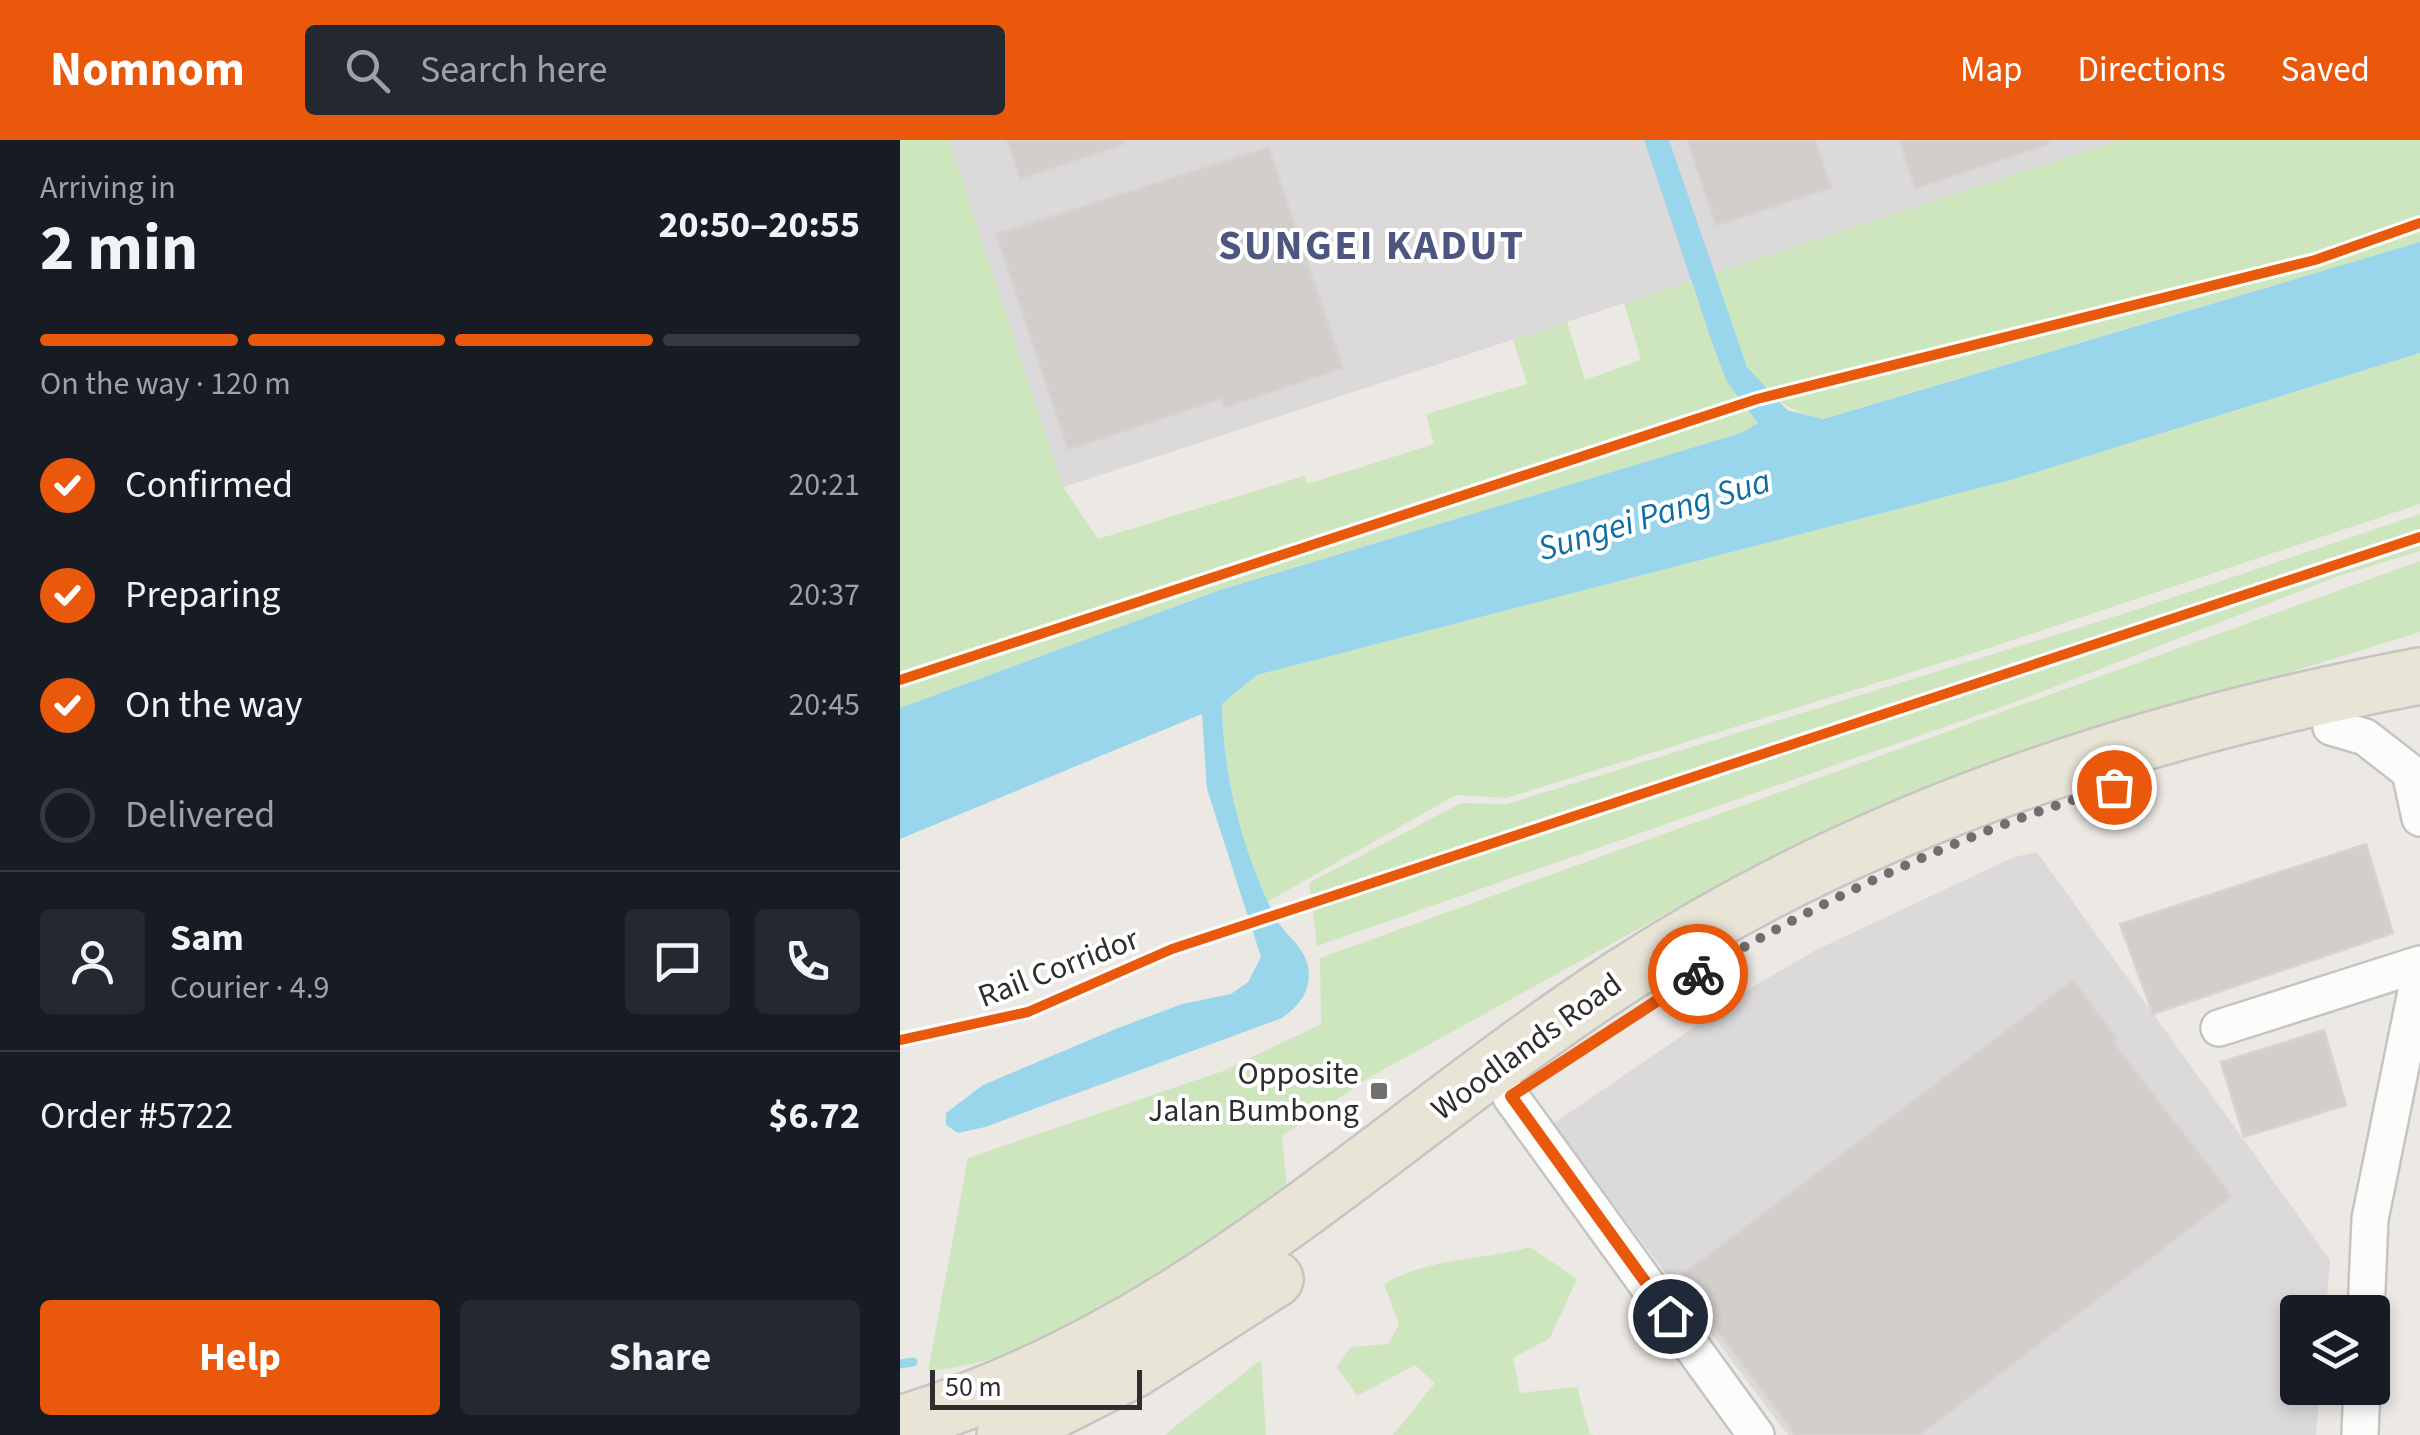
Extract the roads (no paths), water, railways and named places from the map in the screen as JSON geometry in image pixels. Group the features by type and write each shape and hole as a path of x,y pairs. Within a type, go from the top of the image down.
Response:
{"main road":[{"name":"Woodlands Road","path":"900,1424 961,1406 1048,1370 1191,1289 1307,1208 1489,1066 1622,976 1702,927 1807,873 1990,792 2078,762 2328,693 2420,676"},
{"name":"Woodlands Road","path":"1005,1435 1133,1370 1262,1288 1511,1096 1722,959 1896,872 2087,795 2250,746 2420,710"}],"street":[{"path":"2332,727 2365,737 2415,762 2420,818"},
{"path":"2219,1028 2420,964"},
{"path":"2367,1295 2370,1219 2420,972"},
{"path":"1511,1096 1756,1435"},
{"path":"2360,1434 2361,1405"}],"water":[{"name":"Sungei Pang Sua","path":"1644,140 1669,140 1747,367 1787,410 1823,419 2420,242 2420,353 2014,479 1257,675 1222,704 1226,759 1236,812 1253,865 1274,915 1302,951 1308,966 1306,990 1299,1002 1282,1018 985,1127 958,1133 946,1125 946,1113 983,1085 1182,1004 1231,994 1248,982 1261,957 1207,789 1202,714 900,839 900,708 1220,590 1741,433 1758,423 1727,382"}],"waterway":[{"path":"900,1364 913,1362"}],"place":[{"name":"Opposite Jalan Bumbong","path":"1379,1091"}],"district":[{"name":"SUNGEI KADUT","path":"1372,244"}]}
